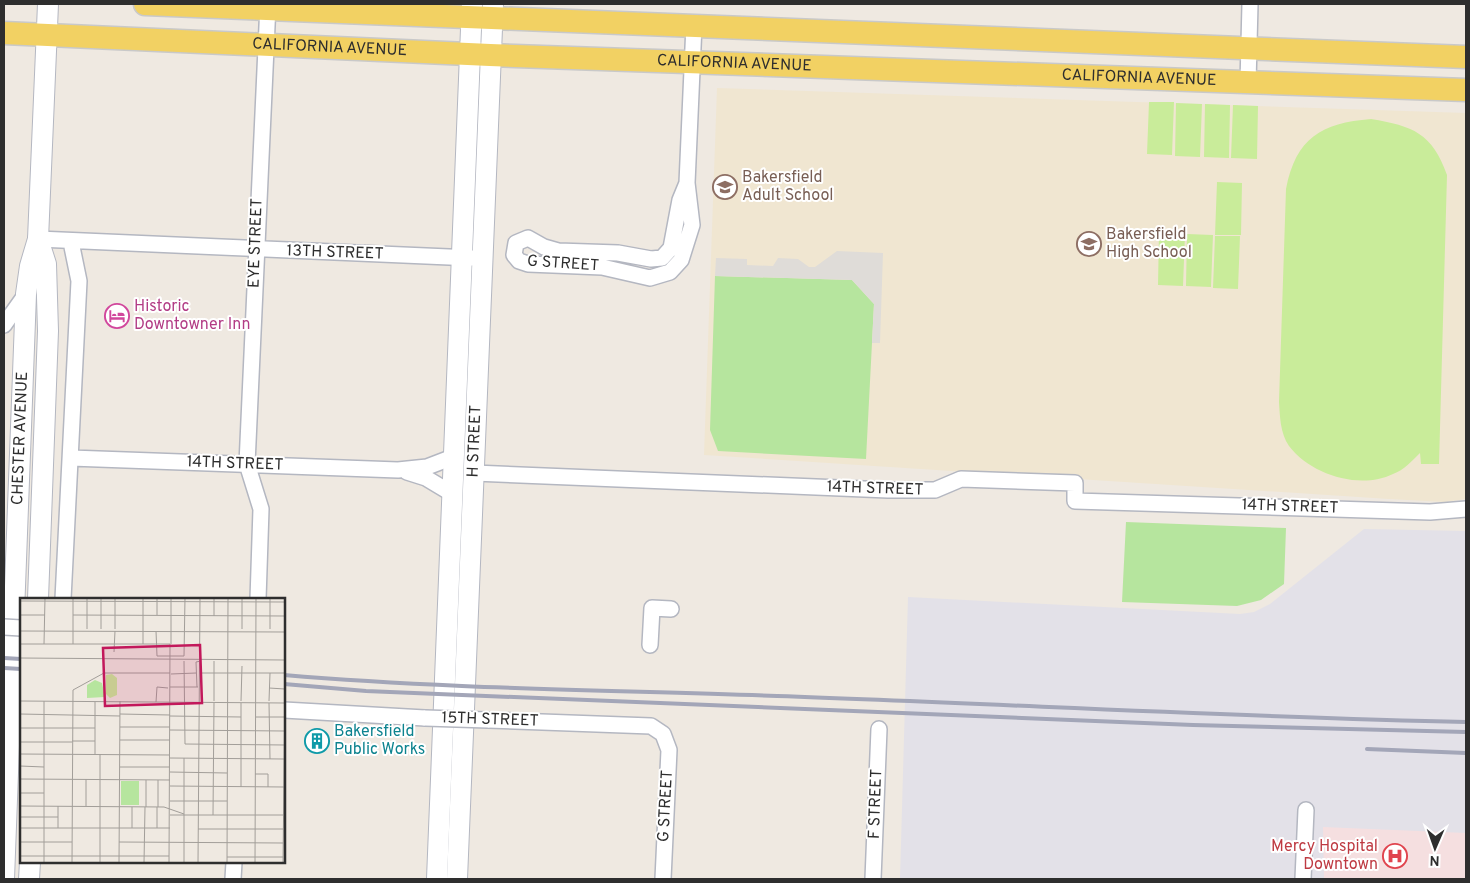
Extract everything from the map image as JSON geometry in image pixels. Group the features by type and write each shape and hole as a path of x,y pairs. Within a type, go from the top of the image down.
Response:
{"main road":[{"path":"146,4 482,10 694,24 1249,46 1466,57"},
{"name":"CALIFORNIA AVENUE","path":"4,33 480,54 1466,90"}],"street":[{"name":"CHESTER AVENUE","path":"4,879 26,294 30,266 38,240 48,4"},
{"path":"1248,82 1250,4"},
{"name":"EYE STREET","path":"258,598 261,509 247,464 264,45 268,5"},
{"name":"H STREET","path":"437,879 461,257 480,54 482,10"},
{"name":"G STREET","path":"687,183 680,200 671,248 662,258 650,260 618,253 558,251 544,247 528,238 516,243 514,254 519,261 528,264 602,267 643,278 663,276 681,260 691,234 692,219 687,183 694,24"},
{"name":"H STREET","path":"458,878 482,258 480,54"},
{"name":"CHESTER AVENUE","path":"38,240 46,264 48,331 38,598"},
{"name":"13TH STREET","path":"38,240 482,258"},
{"path":"63,598 79,281 71,242"},
{"path":"4,325 26,294"},
{"path":"456,372 462,406 463,460 474,473"},
{"name":"14TH STREET","path":"71,458 398,470 426,467 453,457"},
{"name":"14TH STREET","path":"398,470 426,478 451,493"},
{"name":"14TH STREET","path":"474,473 888,490 935,490 961,479 1075,483 1075,500 1430,512 1466,510"},
{"path":"650,645 652,608 671,609"},
{"path":"4,627 20,628"},
{"name":"15TH STREET","path":"285,710 425,718 651,726 663,734"},
{"name":"F STREET","path":"873,879 878,730"},
{"name":"G STREET","path":"663,734 669,750 663,879"},
{"path":"1303,879 1306,810"},
{"path":"30,863 30,879"},
{"path":"233,879 234,863"}],"shaded area":[{"name":"Bakersfield High School","path":"717,88 1466,113 1466,499 1445,502 1389,499 704,455"},
{"path":"837,251 883,253 880,343 872,343 874,304 852,280 715,276 716,258 747,259 747,265 773,266 778,258 798,259 809,267 815,267"},
{"path":"1364,529 1466,531 1466,879 900,879 908,597 1240,614 1254,612 1270,604"},
{"name":"Mercy Hospital Downtown","path":"1323,827 1466,833 1466,879 1324,879"}],"green space":[{"path":"1149,102 1174,102 1172,155 1147,154"},
{"path":"1176,103 1202,104 1200,157 1175,156"},
{"path":"1205,104 1230,105 1229,158 1204,157"},
{"path":"1233,105 1258,106 1257,159 1231,158"},
{"path":"1371,119 1398,125 1419,134 1435,150 1447,175 1439,464 1421,464 1420,453 1408,465 1380,479 1351,480 1323,472 1298,456 1286,441 1281,424 1279,402 1286,189 1296,157 1304,145 1314,136 1338,124"},
{"path":"1217,182 1242,183 1241,235 1215,235"},
{"path":"1159,233 1185,234 1183,286 1158,285"},
{"path":"1187,234 1213,235 1211,287 1186,286"},
{"path":"1215,236 1240,236 1238,289 1213,288"},
{"path":"715,276 852,280 874,304 866,459 718,451 710,430"},
{"path":"1126,522 1286,528 1284,584 1261,600 1237,606 1122,602"}],"railway":[{"path":"4,658 20,659"},
{"path":"4,668 20,669"},
{"path":"285,675 469,686 1466,722"},
{"path":"285,684 366,691 1193,725 1466,732"},
{"path":"1367,749 1466,753"}],"place":[{"name":"Bakersfield Adult School","path":"725,187"},
{"name":"Bakersfield High School","path":"1089,244"},
{"name":"Historic Downtowner Inn","path":"117,316"},
{"name":"Bakersfield Public Works","path":"317,741"},
{"name":"Mercy Hospital Downtown","path":"1395,856"}]}
